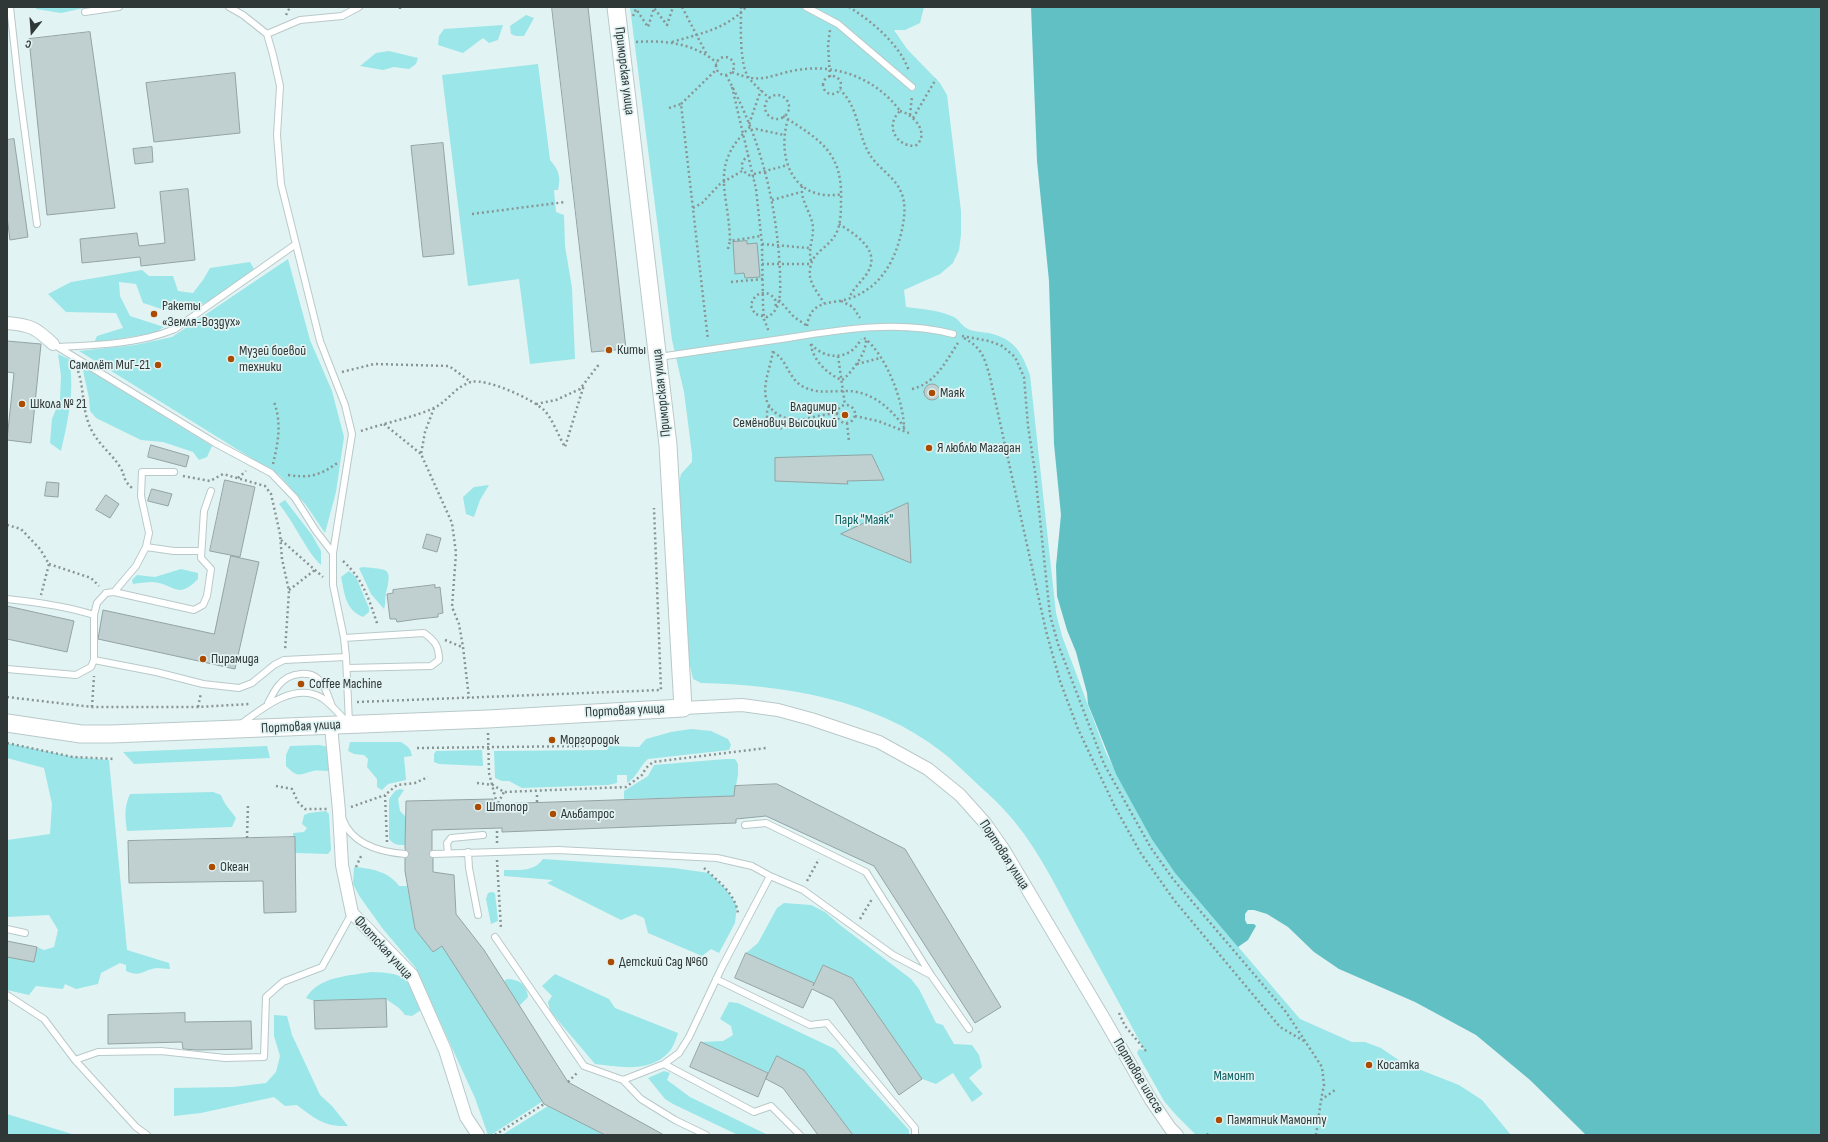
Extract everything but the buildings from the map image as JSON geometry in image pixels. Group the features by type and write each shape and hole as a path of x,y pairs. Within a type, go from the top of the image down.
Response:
{"street":[{"name":"Приморская улица","path":"616,7 659,357 672,489 683,708"},
{"path":"7,323 27,325 38,329 56,345"},
{"name":"Портовая улица","path":"7,723 81,734 111,734 488,719 742,705 778,710 811,719 879,742 928,769 960,795 985,823 1004,850 1102,1015"},
{"name":"Флотская улица","path":"331,726 339,811 342,865 352,914 412,975 444,1050 466,1117 478,1135"},
{"name":"Портовое шоссе","path":"1102,1015 1151,1100 1170,1128 1177,1135"}],"lane":[{"path":"10,7 37,224"},
{"path":"84,12 119,7"},
{"path":"229,7 243,15 267,34 280,86 278,135 281,184 320,341 345,405 352,434 333,553 333,585 344,638 346,657 349,725"},
{"path":"267,34 300,20 342,16 359,7"},
{"path":"806,7 838,24 912,87"},
{"path":"56,345 92,346 138,341 157,337 175,330 296,244"},
{"path":"659,357 808,335 878,327 918,328 953,334"},
{"path":"56,345 215,443 271,473 295,498 316,532 333,553"},
{"path":"114,592 136,566 146,547 149,533 142,496 142,472 174,472"},
{"path":"7,669 76,675 91,667 94,660 94,615 97,603 106,593 114,592 194,610 203,605 210,578 210,569 201,558 201,551 204,511 211,490"},
{"path":"146,547 174,551 201,551"},
{"path":"7,599 75,609 94,615"},
{"path":"344,638 424,633 436,644 439,651 439,660 431,666 347,668"},
{"path":"94,660 156,672 203,684 231,688 247,686 284,660 346,657"},
{"path":"268,703 278,686 288,677 304,674 314,676 323,685 332,707"},
{"path":"234,730 268,703 280,697 305,694 322,698 349,725"},
{"path":"339,811 346,827 353,836 370,846 386,852 405,854"},
{"path":"745,825 766,823 824,850 866,872 930,975 969,1029"},
{"path":"448,853 447,843 451,838 483,835"},
{"path":"432,854 558,850 735,860 752,866 770,876 803,890 893,955 930,975"},
{"path":"468,852 469,868 478,915"},
{"path":"623,1080 664,1064 679,1053 689,1037 716,978 770,876"},
{"path":"75,1060 98,1052 161,1051 225,1058 264,1057 266,997 282,982 322,966 352,914"},
{"path":"7,929 25,933"},
{"path":"495,938 584,1066 623,1080 641,1099 675,1120 706,1135"},
{"path":"716,978 810,1025 827,1023 915,1128 915,1135"},
{"path":"7,995 44,1019 75,1060 136,1127 147,1135"},
{"path":"664,1064 754,1112 771,1106 800,1135"}],"path":[{"path":"632,20 636,9 648,27 654,8 667,26 673,7"},
{"path":"682,7 707,55"},
{"path":"741,7 744,66 749,78 769,98"},
{"path":"672,43 696,36 726,24 741,13 746,7"},
{"path":"849,7 879,30 898,51 908,67 912,87 910,115"},
{"path":"830,77 828,45 831,28"},
{"path":"632,42 656,41 672,43 694,49 707,55 717,63"},
{"path":"732,72 734,64 729,58 720,58 717,63 717,69 721,74 726,75 732,72 758,80 785,72 809,68 829,69 854,75 872,85 893,100 900,111 914,118 920,129 922,137 920,143 916,146 907,145 898,140 893,131 894,119 900,111"},
{"path":"669,108 681,104 717,69"},
{"path":"726,75 750,127 765,171 772,200 778,245 779,300 776,307 772,314 764,317 755,314 751,306 754,296 763,292 773,296 776,307"},
{"path":"830,77 838,79 841,84 840,90 834,94 826,92 824,83 830,77"},
{"path":"914,118 936,79"},
{"path":"732,86 734,102 754,176 762,244 764,317 769,333"},
{"path":"728,249 730,241 724,182 726,157 731,147 750,127 761,90"},
{"path":"807,330 807,325 813,311 824,303 841,301 849,298 876,283 887,271 893,261 898,245 904,213 903,199 900,189 875,163 860,135 852,105 840,90"},
{"path":"783,116 788,108 787,101 778,95 769,98 765,107 768,114 774,118 783,116 822,143 830,151 836,162 840,175 842,194 839,224 834,236 814,256 811,263"},
{"path":"681,104 708,341"},
{"path":"788,119 784,135 785,158 792,174 802,186 816,194 834,196 842,194"},
{"path":"750,127 784,135"},
{"path":"742,171 742,164 749,155"},
{"path":"742,171 754,176 765,171 788,165"},
{"path":"693,208 702,203 716,187 742,171"},
{"path":"802,186 801,192 813,229 809,248 811,263 810,280 824,303"},
{"path":"772,200 801,192"},
{"path":"472,214 565,202"},
{"path":"839,224 867,245 872,260 867,273 849,298"},
{"path":"730,241 761,236"},
{"path":"762,244 809,248"},
{"path":"762,264 811,263"},
{"path":"731,282 763,279"},
{"path":"779,300 794,317 807,325"},
{"path":"841,301 852,307 862,321"},
{"path":"953,334 990,341 1002,346 1015,357 1024,377 1028,426 1035,472 1050,615 1058,644 1104,764 1151,848 1173,879 1286,1012 1322,1067 1324,1085 1316,1135"},
{"path":"842,380 822,367 811,350 810,342 822,353 838,356 850,352 857,346 862,335 880,358 898,390 904,431"},
{"path":"912,389 928,384 962,336"},
{"path":"962,336 979,347 985,359 1054,663 1078,729 1115,807 1140,852 1174,900 1280,1027 1306,1042"},
{"path":"842,380 856,364 864,351 866,339"},
{"path":"773,347 764,393 769,405 776,413 784,418 794,420 823,414 837,414"},
{"path":"773,352 781,358 790,374 801,386 817,391 843,391 862,394 880,401 893,412 904,427"},
{"path":"74,356 81,378 82,405 91,429 101,446 120,468 124,480 142,496"},
{"path":"838,356 845,406"},
{"path":"856,364 880,358"},
{"path":"536,404 556,400 580,389 600,363"},
{"path":"333,374 374,364 449,366 471,382 487,383 536,404 545,411 565,447 584,385"},
{"path":"352,434 434,408 471,382"},
{"path":"274,402 278,412 279,437 271,473 305,478 326,471 342,460"},
{"path":"769,405 766,415 768,422 773,426 784,428 794,420"},
{"path":"845,406 852,408 854,416 852,421 847,423 839,420 837,414 839,409 845,406"},
{"path":"421,454 434,408"},
{"path":"854,416 909,433"},
{"path":"384,423 421,454 452,523 456,553 452,607 459,624 468,698"},
{"path":"847,423 849,442"},
{"path":"174,472 189,478 210,481 223,474 264,486 271,494 281,540 282,559 289,591 284,660"},
{"path":"348,702 661,690 654,508"},
{"path":"7,525 21,529 40,549 49,564 40,603"},
{"path":"281,540 333,585"},
{"path":"333,553 356,573 368,598 381,635"},
{"path":"49,564 72,570 91,578 106,593"},
{"path":"289,591 298,582 315,570"},
{"path":"92,707 95,678"},
{"path":"198,707 203,684"},
{"path":"7,697 92,707 198,707 268,703"},
{"path":"7,743 73,757 115,759"},
{"path":"417,748 585,746"},
{"path":"488,748 489,773 498,804 504,792"},
{"path":"477,783 493,785 504,792 537,792 626,787 642,775 646,768 653,762 766,748"},
{"path":"276,786 292,789 298,802 305,809 339,811 385,795 397,785 415,783 428,777"},
{"path":"537,792 537,802"},
{"path":"385,795 386,852"},
{"path":"247,838 248,804"},
{"path":"803,890 824,850"},
{"path":"692,857 726,889 737,906 740,932"},
{"path":"497,866 498,906 503,949"},
{"path":"855,927 877,890"},
{"path":"1119,1013 1125,1026 1146,1051"},
{"path":"1321,1100 1335,1090"},
{"path":"495,1135 544,1104"},
{"path":"1207,1135 1210,1132"}],"green space":[{"path":"36,7 89,7 61,13 36,9"},
{"name":"Парк \"Маяк\"","path":"630,7 924,7 920,23 905,30 894,30 907,49 940,83 947,95 961,211 961,235 959,250 953,263 940,274 904,290 906,307 942,313 954,317 964,327 970,330 989,333 1005,339 1016,348 1024,360 1030,375 1056,613 1062,636 1106,753 1151,838 1175,873 1300,1019 1352,1042 1365,1042 1381,1048 1403,1063 1459,1085 1482,1100 1511,1135 1196,1135 1164,1101 1137,1053 1139,1049 1144,1050 1051,876 1024,834 994,799 954,762 916,734 888,719 858,707 828,698 796,692 764,687 701,683 693,679 689,662 679,483 681,474 692,462 692,454 684,392 672,340"},
{"path":"526,15 534,18 524,36 516,36 511,34 510,26"},
{"path":"503,25 498,40 489,43 483,38 463,53 438,45 439,36 444,29"},
{"path":"389,51 418,58 416,64 409,69 394,67 383,70 360,66 376,53"},
{"path":"538,64 550,160 557,170 559,177 558,190 554,190 556,212 564,215 565,246 572,288 575,359 530,364 519,279 468,286 442,75"},
{"path":"288,259 310,340 332,391 344,437 336,492 325,533 306,505 280,476 79,351 135,345 172,337"},
{"path":"250,262 254,269 224,291 202,305 179,311 164,309 143,303 136,284 119,282 120,296 130,316 164,327 154,333 94,343 97,336 123,328 116,313 66,312 48,294 71,282 142,270 149,276 173,276 178,291 193,293 210,268"},
{"path":"58,354 69,359 71,371 70,405 61,451 50,443 52,419 60,399 61,376"},
{"path":"82,366 212,446 207,457 199,460 193,452 163,442 141,440 96,418 90,411 89,398"},
{"path":"489,485 480,500 474,517 466,514 463,497 474,487"},
{"path":"285,500 312,535 321,551 321,565 310,552 285,511 279,504"},
{"path":"359,568 383,569 388,574 389,578 384,609 371,594"},
{"path":"181,569 198,573 198,579 185,589 175,589 166,585 152,582 133,584 132,580 137,575 155,577"},
{"path":"349,571 356,577 369,608 369,612 363,617 357,614 349,606 345,595 341,577"},
{"path":"691,729 711,731 728,739 731,745 729,750 648,759 633,778 627,783 627,775 617,775 617,783 608,785 522,788 509,781 502,781 495,778 494,751 607,750 609,746 639,747 646,739 671,732"},
{"path":"350,742 403,743 410,749 412,756 404,757 406,780 388,784 382,790 377,787 377,779 367,767 368,759 364,755 354,754 348,751"},
{"path":"7,743 73,757 109,760 127,950 169,963 170,969 157,968 136,974 126,971 126,965 120,963 101,973 98,984 76,989 65,984 63,989 36,986 29,995 7,990 7,957 34,962 37,947 44,950 54,947 58,930 49,915 7,917 7,840 50,834 52,804 44,768 7,758"},
{"path":"319,745 329,747 330,771 315,771 296,774 286,766 286,755 290,746"},
{"path":"267,746 270,758 134,764 123,752"},
{"path":"482,750 483,766 439,764 434,762 434,754 436,751"},
{"path":"735,759 738,764 738,775 734,796 624,799 624,791 648,776 654,765"},
{"path":"400,789 404,790 398,799 400,811 406,817 405,845 396,844 389,839 389,799 395,791"},
{"path":"213,792 221,795 226,805 236,818 232,827 127,831 126,812 130,794"},
{"path":"326,811 329,814 331,850 328,854 295,853 293,833 304,832 307,828 302,824 304,815"},
{"path":"543,859 674,868 709,873 726,889 737,906 735,923 719,953 711,949 702,956 648,933 644,918 635,914 621,920 547,883 553,880 504,876 504,870 521,870 531,868"},
{"path":"354,867 367,868 385,874 399,886 407,886 415,929 433,952 442,946 543,1101 491,1135 488,1135 475,1098 415,967 383,929 360,897 353,884"},
{"path":"488,893 495,893 498,921 491,924 486,899"},
{"path":"784,903 811,905 825,912 911,979 919,989 936,1023 943,1025 954,1044 972,1045 979,1055 982,1067 969,1078 983,1094 972,1102 953,1073 936,1084 922,1079 852,978 823,965 814,983 746,953 758,943 777,908"},
{"path":"371,972 392,974 405,979 410,984 421,1010 412,1016 405,1015 399,1008 386,999 314,1001 306,998 319,985 326,981 344,976"},
{"path":"555,974 609,999 615,1008 678,1033 672,1048 661,1059 644,1066 624,1067 595,1064 550,1011 548,1002 552,996 542,986"},
{"path":"507,979 519,982 526,989 528,997 519,1006 504,981"},
{"path":"729,1002 738,1003 835,1049 909,1130 909,1135 853,1135 804,1070 777,1056 769,1073 701,1042 723,1041 733,1035 731,1026 720,1019"},
{"path":"274,1015 287,1016 292,1035 320,1095 332,1106 348,1126 333,1125 321,1121 297,1105 285,1106 274,1097 201,1113 174,1116 174,1088 233,1087 266,1083 276,1072 280,1056 274,1036"},
{"path":"664,1071 670,1073 667,1080 690,1097 768,1135 738,1135 673,1104 665,1099 648,1078"},
{"path":"548,1106 551,1108 605,1135 502,1135"},
{"path":"7,1114 75,1135 7,1135"}],"shaded area":[{"path":"1031,7 1821,7 1821,1135 1586,1135 1530,1080 1476,1035 1415,1002 1339,969 1314,952 1288,927 1267,914 1254,910 1248,910 1245,914 1247,924 1254,924 1256,926 1248,940 1238,947 1175,873 1151,838 1116,774 1088,704 1087,693 1076,652 1067,630 1057,596 1056,566 1061,515 1054,444 1049,281 1037,161"}],"place":[{"name":"Ракеты «Земля-Воздух»","path":"154,314"},
{"name":"Киты","path":"609,350"},
{"name":"Музей боевой техники","path":"231,359"},
{"name":"Самолёт МиГ-21","path":"158,365"},
{"name":"Маяк","path":"932,393"},
{"name":"Школа № 21","path":"22,404"},
{"name":"Владимир Семёнович Высоцкий","path":"845,415"},
{"name":"Я люблю Магадан","path":"929,448"},
{"name":"Пирамида","path":"203,659"},
{"name":"Coffee Machine","path":"301,684"},
{"name":"Моргородок","path":"552,740"},
{"name":"Штопор","path":"478,807"},
{"name":"Альбатрос","path":"553,814"},
{"name":"Океан","path":"212,867"},
{"name":"Детский Сад №60","path":"611,962"},
{"name":"Косатка","path":"1369,1065"},
{"name":"Памятник Мамонту","path":"1219,1120"}],"park label":[{"name":"Мамонт","path":"1234,1076"}]}
